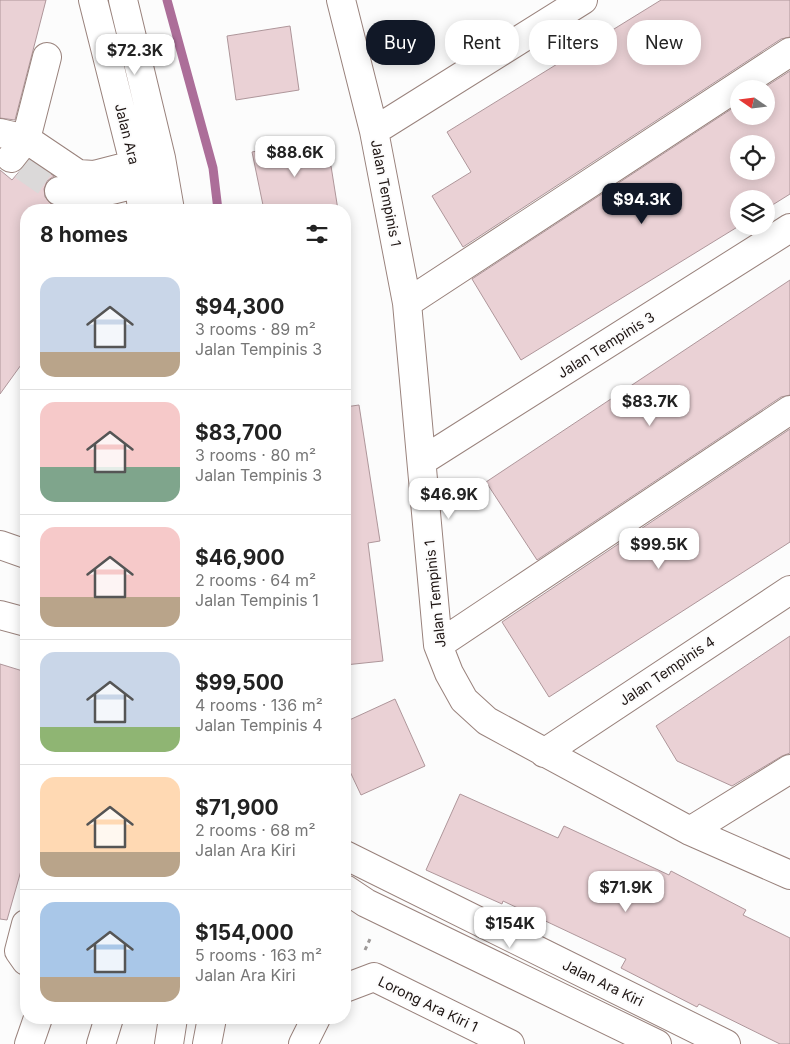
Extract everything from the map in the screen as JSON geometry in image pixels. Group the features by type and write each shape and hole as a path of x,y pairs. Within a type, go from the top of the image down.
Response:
{"street":[{"name":"Jalan Ara","path":"93,0 137,174 141,204"},
{"name":"Jalan Ara","path":"123,0 163,167 169,204"},
{"name":"Jalan Tempinis 1","path":"341,0 374,131 407,303 438,645 449,673 464,700 487,722 690,831 790,875"},
{"path":"374,131 583,0"},
{"path":"407,303 790,52"},
{"path":"47,57 13,146 78,174 137,174"},
{"path":"59,191 78,195 96,194 137,174 163,167"},
{"name":"Jalan Tempinis 3","path":"422,461 790,228"},
{"path":"438,645 790,410"},
{"path":"0,545 20,552"},
{"name":"Jalan Tempinis 4","path":"544,753 790,590"},
{"path":"0,615 20,620"},
{"path":"690,831 790,769"},
{"name":"Jalan Ara Kiri","path":"351,858 726,1044"},
{"path":"352,897 656,1044"},
{"name":"Lorong Ara Kiri 1","path":"351,986 374,977 493,1040"},
{"path":"30,1044 36,1024"},
{"path":"101,1044 107,1024"},
{"path":"169,1044 172,1024"},
{"path":"207,1044 211,1024"},
{"path":"303,1044 313,1024"}],"building":[{"path":"0,0 46,0 15,120 0,118"},
{"path":"661,0 790,0 790,37 781,39 463,247 432,196 471,172 447,132 556,65 617,65 617,27 627,21 627,65 701,65 701,20 629,20"},
{"path":"290,26 299,90 236,100 227,36"},
{"path":"790,71 790,194 775,203 775,190 730,190 730,232 521,360 472,279 730,110 730,125 775,125 775,81"},
{"path":"317,138 323,166 331,166 337,204 263,204 252,152"},
{"path":"29,160 54,176 47,181 44,189 45,197 51,204 20,204 20,366 0,394 0,170 12,180"},
{"path":"790,280 790,395 781,397 537,560 486,482"},
{"path":"359,405 380,541 368,543 383,661 351,664 351,406"},
{"path":"790,429 790,542 549,697 502,622"},
{"path":"790,636 790,753 732,786 677,761 656,726"},
{"path":"0,664 20,670 20,874 7,920 0,919"},
{"path":"395,699 425,766 361,795 351,774 351,719"},
{"path":"460,794 558,838 564,826 669,875 671,871 746,910 743,915 790,938 790,1044 780,1044 699,1004 697,1007 621,968 626,959 503,901 502,904 426,870"}],"waterway":[{"path":"167,0 213,168 217,204"}],"tunnel":[{"path":"23,166 59,191"}]}
